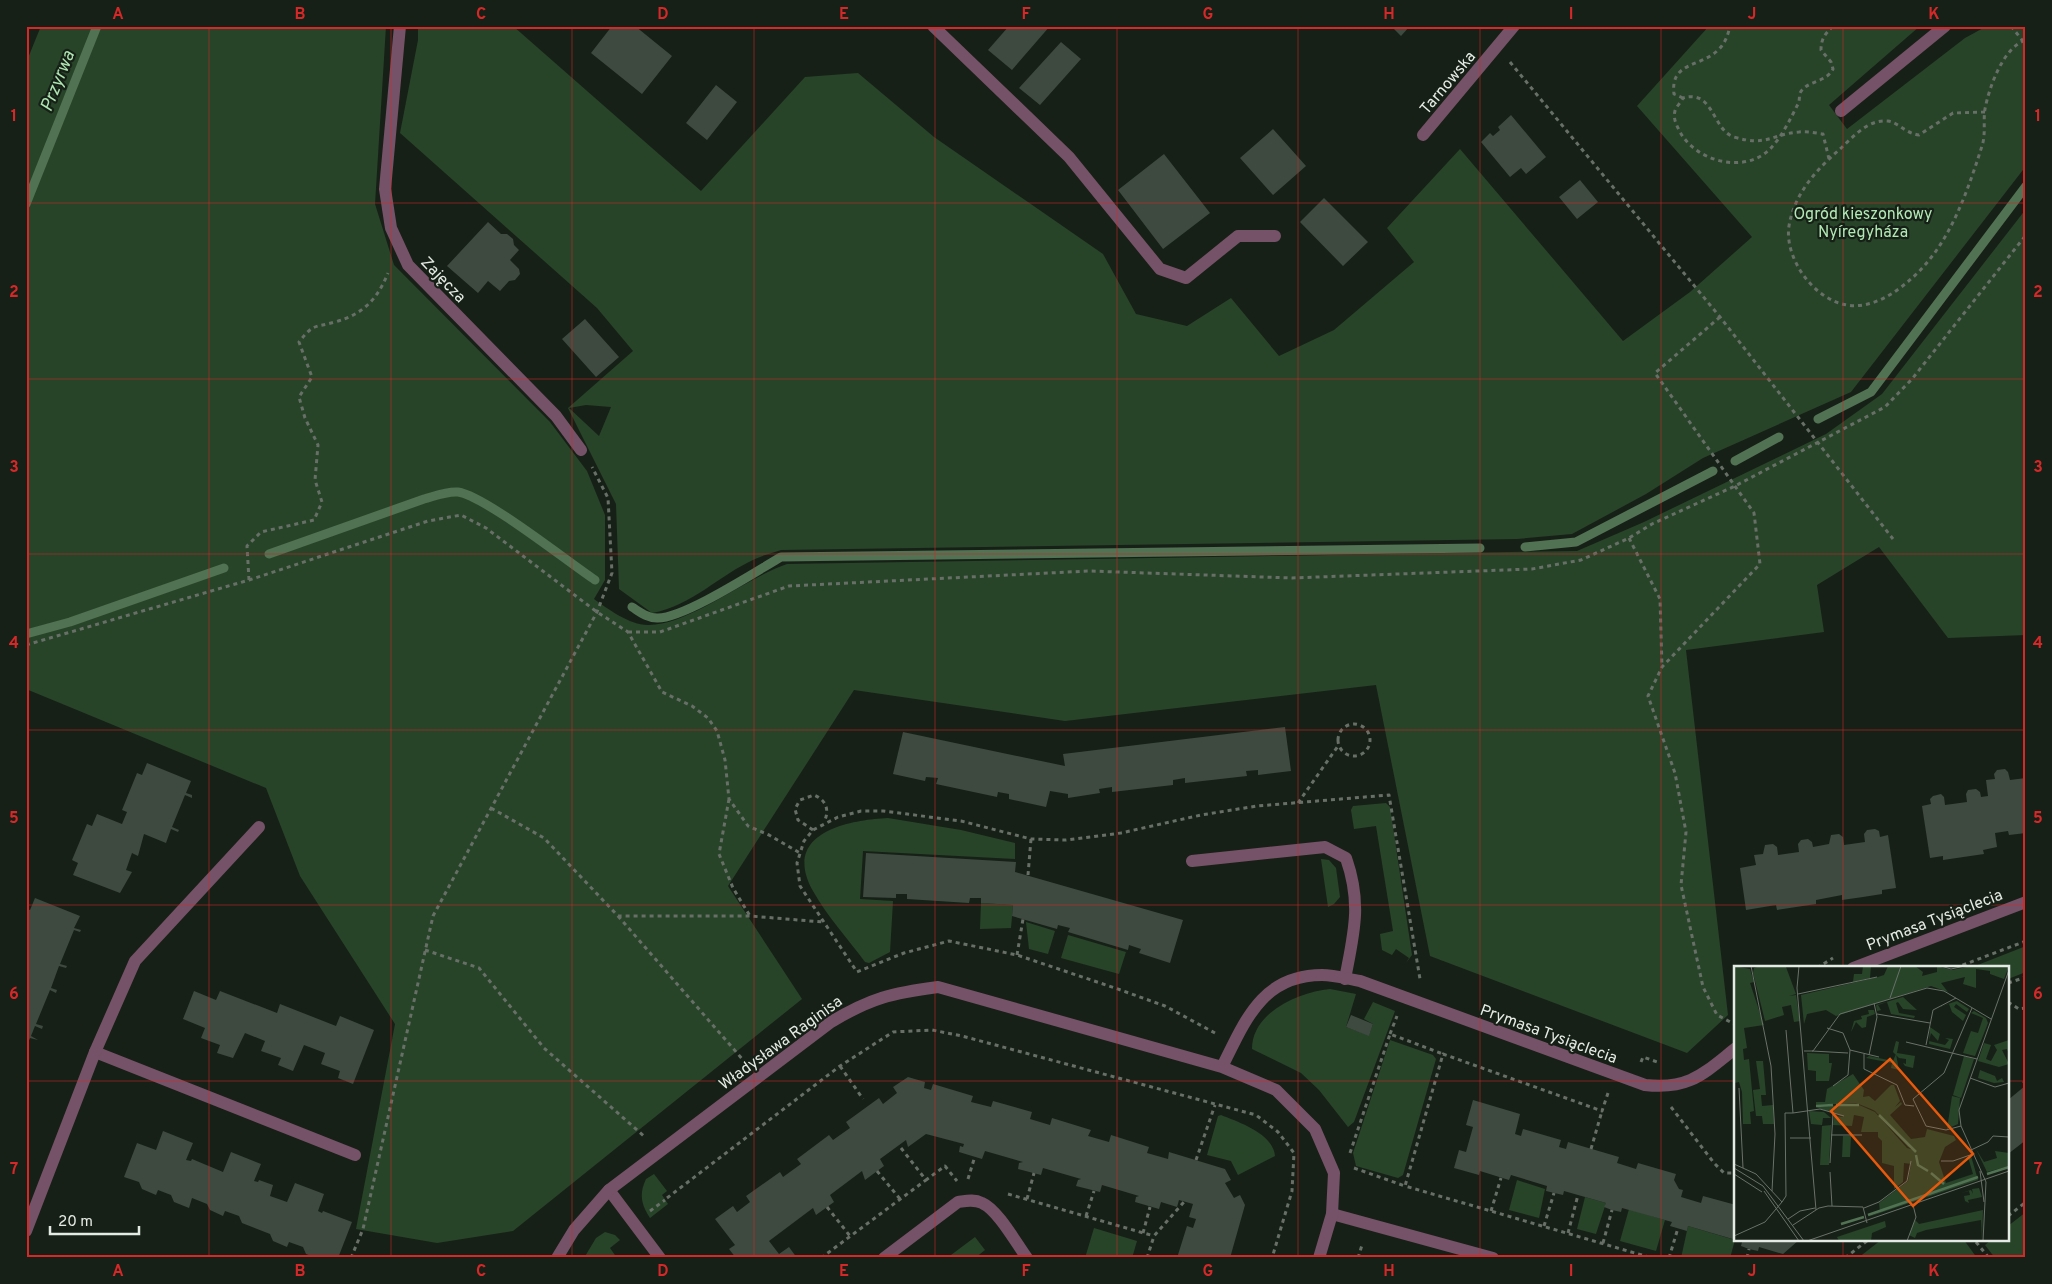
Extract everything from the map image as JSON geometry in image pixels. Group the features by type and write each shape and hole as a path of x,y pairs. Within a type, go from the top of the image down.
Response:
{"street":[{"name":"Zajęcza","path":"400,26 385,189 391,228 408,266 556,416 581,450"},
{"path":"933,26 1069,157 1160,269 1186,278 1238,236 1275,236"},
{"name":"Tarnowska","path":"1423,135 1514,26"},
{"path":"1841,112 1945,26"},
{"path":"26,1231 94,1052 135,961 259,827"},
{"path":"1192,861 1325,847 1346,858 1354,883 1356,923 1345,979 1322,975 1286,982 1260,999 1240,1027 1222,1067"},
{"name":"Prymasa Tysiąclecia","path":"1859,966 2026,902"},
{"name":"Prymasa Tysiąclecia","path":"1345,979 1360,981 1645,1085 1666,1088 1695,1080 1734,1050"},
{"name":"Władysława Raginisa","path":"557,1258 579,1224 609,1190 831,1022 857,1006 892,993 938,987 1222,1067 1276,1090 1315,1130 1334,1173 1332,1214 1319,1258"},
{"path":"94,1052 355,1155"},
{"path":"609,1190 660,1258"},
{"path":"884,1258 958,1202 971,1200 982,1203 993,1211 1026,1258"},
{"path":"1332,1214 1493,1258"}],"path":[{"path":"1730,26 1725,42 1718,50 1678,73 1673,84 1674,94 1683,98 1694,97 1705,101 1710,106 1721,128 1732,136 1759,142 1799,132 1823,134 1829,159"},
{"path":"1683,98 1675,111 1675,122 1689,144 1713,159 1734,162 1749,161 1762,155 1771,148 1787,127 1792,112 1799,103 1800,93 1806,87 1825,79 1831,74 1833,68 1831,62 1821,50 1821,42 1825,33 1833,26"},
{"path":"2011,26 2024,40 2026,45"},
{"path":"1985,112 1953,113 1940,119 1918,135 1908,133 1898,125 1888,121 1876,123 1864,127 1829,159 1803,189 1789,224 1788,236 1796,264 1820,293 1834,301 1847,305 1876,302 1897,291 1916,274 1933,254 1950,228 1966,193 1983,143 1985,112 1996,73 2011,50 2024,40"},
{"path":"1498,47 1720,317 1893,539"},
{"path":"628,632 660,632 789,586 1089,571 1292,578 1532,569 1581,560 1629,538 1652,524 1735,486 1885,407 1912,379 2026,235"},
{"path":"249,580 247,546 261,532 314,520 322,502 315,480 318,445 298,398 312,377 299,342 311,328 337,322 370,306 386,278 399,246"},
{"path":"1720,317 1655,373 1754,513 1760,564 1662,667 1648,696 1675,773 1686,832 1681,885 1703,988 1717,1014 1734,1024"},
{"path":"351,1258 363,1229 433,916 596,612 612,573 608,498 581,450"},
{"path":"26,645 249,580 428,521 461,515 486,528 596,612 628,632 662,692 692,706 708,718 717,731 725,760 729,798 719,854 732,888 750,916"},
{"path":"1629,538 1660,600 1662,667"},
{"path":"1298,803 1338,745 1338,734 1346,726 1357,724 1366,730 1369,735 1369,746 1358,756 1343,753 1338,745"},
{"path":"1233,1045 1165,1006 1018,956 949,941 904,953 857,972 800,886 797,864 804,842 813,830 824,823 861,811 883,810 961,821 1031,840 1066,840 1121,833 1201,815 1257,806 1389,794 1424,1004"},
{"path":"813,830 798,820 795,809 800,800 814,795 823,800 827,809 824,823"},
{"path":"729,798 748,826 769,834 800,853"},
{"path":"491,808 544,838 618,916 746,1063"},
{"path":"1028,875 1031,840"},
{"path":"618,916 750,916 824,922"},
{"path":"1018,956 1023,919"},
{"path":"1960,966 2026,941"},
{"path":"425,950 479,968 544,1048 645,1138"},
{"path":"2010,982 2026,977"},
{"path":"2010,1003 2019,1009 2026,1008"},
{"path":"1729,1032 1734,1027"},
{"path":"647,1213 840,1066 893,1032 932,1030 962,1036 1256,1115 1278,1132 1294,1153 1292,1191 1272,1258"},
{"path":"1349,1157 1390,1034 1602,1111"},
{"path":"1405,1186 1443,1054"},
{"path":"1643,1056 1662,1064"},
{"path":"840,1066 863,1099"},
{"path":"1591,1149 1609,1089"},
{"path":"1662,1104 1670,1106 1678,1103"},
{"path":"1196,1160 1215,1105"},
{"path":"1670,1106 1714,1163 1724,1173 1734,1173"},
{"path":"901,1148 926,1180"},
{"path":"967,1184 975,1156"},
{"path":"1346,1165 1405,1186 1652,1258"},
{"path":"821,1258 945,1166 958,1183"},
{"path":"877,1171 900,1199"},
{"path":"1027,1199 1034,1173"},
{"path":"366,1175 375,1176"},
{"path":"1491,1211 1501,1178"},
{"path":"1086,1216 1094,1191"},
{"path":"1003,1192 1154,1236"},
{"path":"1544,1226 1554,1193"},
{"path":"1568,1233 1578,1195"},
{"path":"1147,1258 1154,1236 1184,1202"},
{"path":"2010,1214 2026,1202"},
{"path":"827,1207 850,1236"},
{"path":"1143,1233 1150,1207"},
{"path":"1603,1243 1612,1210"},
{"path":"1669,1258 1678,1228"},
{"path":"1845,1258 1865,1242"},
{"path":"1977,1242 1989,1258"},
{"path":"1747,1258 1749,1249"}],"green space":[{"path":"41,26 386,26 375,204 394,265 550,422 587,471 605,515 605,580 594,599 620,616 642,625 665,623 682,617 787,564 1577,551 1644,522 1826,434 1882,394 2026,209 2026,635 1948,638 1879,547 1817,585 1824,632 1686,650 1728,1015 1687,1053 1430,956 1376,685 1065,721 854,690 728,886 802,999 513,1231 437,1243 356,1229 395,1024 300,876 266,788 26,689 26,63"},
{"name":"Ogród kieszonkowy Nyíregyháza","path":"418,26 513,26 701,191 805,77 858,73 934,137 1103,254 1136,314 1187,326 1231,298 1279,356 1334,330 1414,262 1387,228 1460,149 1623,341 1690,292 1752,237 1637,106 1709,26 1920,26 1829,105 1847,129 1965,38 1987,26 2026,26 2026,166 1851,392 1703,458 1646,494 1572,534 1517,539 781,550 742,566 680,604 652,613 619,589 616,504 568,408 633,351 597,308 400,133 418,40","holes":["586,405 611,407 599,436 569,408"]},
{"path":"1386,803 1390,807 1412,955 1406,963 1409,958 1396,949 1392,955 1382,950 1380,934 1393,931 1376,826 1354,829 1351,810 1353,806"},
{"path":"888,818 961,830 1015,843 1015,859 863,851 860,899 893,901 890,952 869,963 865,962 813,891 805,872 805,856 812,843 823,834 837,827 871,819"},
{"path":"1321,859 1329,860 1336,868 1340,897 1334,904 1328,907"},
{"path":"981,903 1013,905 1011,928 980,929"},
{"path":"1026,922 1055,931 1048,954 1029,949"},
{"path":"1068,935 1126,952 1119,974 1061,958"},
{"path":"2026,946 2026,972 2010,978 2010,966 1975,966"},
{"path":"1330,989 1356,994 1346,1027 1369,1035 1373,1024 1364,1019 1373,1002 1395,1011 1354,1122 1348,1127 1319,1090 1301,1073 1252,1049 1254,1036 1260,1024 1279,1006 1305,994"},
{"path":"1390,1040 1433,1055 1436,1059 1403,1175 1398,1178 1356,1166 1353,1153"},
{"path":"1221,1115 1245,1125 1262,1135 1273,1148 1275,1156 1238,1175 1231,1161 1207,1155 1218,1116"},
{"path":"654,1174 667,1191 662,1195 668,1204 650,1218 643,1203 642,1189 646,1179"},
{"path":"1517,1180 1545,1189 1539,1218 1509,1210"},
{"path":"1585,1197 1606,1203 1596,1234 1577,1229"},
{"path":"1629,1209 1665,1220 1656,1251 1620,1241"},
{"path":"2026,1212 2026,1258 1995,1258 1985,1245 1989,1242 2010,1242 2010,1224"},
{"path":"1688,1226 1734,1240 1730,1258 1681,1258"},
{"path":"1094,1228 1137,1241 1132,1258 1085,1258"},
{"path":"605,1232 615,1235 620,1240 610,1248 617,1258 584,1258 596,1238"},
{"path":"975,1237 985,1250 975,1258 947,1258"},
{"path":"1878,1242 1965,1242 1977,1258 1858,1258"}],"building":[{"path":"612,26 635,26 672,56 642,94 591,53"},
{"path":"1009,26 1050,26 1012,70 988,50"},
{"path":"1391,26 1410,26 1401,36"},
{"path":"1061,42 1081,59 1040,105 1019,88"},
{"path":"716,85 737,102 707,140 686,123"},
{"path":"1511,115 1546,157 1526,174 1521,168 1510,177 1481,142 1490,133 1493,136 1500,130 1498,127"},
{"path":"1273,129 1306,166 1273,195 1240,158"},
{"path":"1164,154 1210,213 1163,249 1118,190"},
{"path":"1580,180 1598,202 1577,219 1559,197"},
{"path":"1324,198 1368,242 1343,266 1300,222"},
{"path":"488,222 501,234 507,234 513,239 514,245 519,250 510,260 519,269 520,274 515,280 509,281 500,291 488,281 478,293 447,266"},
{"path":"585,319 619,357 596,377 562,339"},
{"path":"1285,727 1291,771 1258,775 1258,770 1246,771 1247,776 1185,783 1185,778 1173,780 1173,785 1112,792 1112,787 1099,789 1100,793 1068,798 1068,794 1050,791 1046,807 1009,799 1009,794 998,792 997,797 936,784 938,778 926,777 925,781 893,774 903,732 1065,766 1063,754"},
{"path":"147,763 191,781 186,793 192,795 192,798 185,795 172,827 179,830 178,832 171,829 166,843 144,834 138,856 132,853 126,870 132,872 120,893 73,875 78,863 72,860 87,824 92,826 97,814 122,824 127,812 122,810 137,773 142,775"},
{"path":"2005,769 2010,780 2026,778 2026,833 2009,835 2008,831 1995,833 1997,847 1983,850 1984,854 1943,860 1943,856 1930,858 1922,806 1931,804 1930,799 1933,796 1941,794 1944,797 1945,805 1967,802 1966,794 1968,790 1976,789 1980,792 1981,797 1988,796 1986,780 1995,779 1994,774 1997,770"},
{"path":"1875,829 1879,831 1880,837 1888,835 1896,888 1882,890 1882,894 1842,900 1842,895 1816,900 1816,904 1777,910 1776,905 1746,910 1740,868 1756,865 1754,855 1763,854 1765,845 1773,844 1777,847 1778,855 1799,852 1798,844 1801,840 1808,839 1812,842 1813,847 1829,844 1831,835 1839,834 1843,837 1844,845 1865,842 1864,834 1867,830"},
{"path":"866,853 1016,862 1015,872 1183,920 1170,963 1139,953 1141,949 1129,945 1128,950 1068,932 1070,928 1058,925 1057,929 1012,916 1013,905 981,903 981,898 970,898 969,903 907,899 907,894 896,894 896,898 863,897"},
{"path":"35,898 80,916 74,928 81,930 80,932 74,930 60,964 67,966 66,968 59,966 51,988 57,990 56,993 50,990 36,1024 43,1026 42,1029 35,1026 31,1036 38,1040 30,1038 26,1048 26,909 30,910"},
{"path":"194,991 216,1000 220,991 277,1013 280,1004 336,1026 340,1016 374,1030 353,1084 338,1078 340,1071 321,1064 325,1053 304,1045 293,1071 278,1065 281,1058 261,1051 265,1041 245,1033 233,1058 217,1053 220,1045 201,1038 205,1028 183,1019"},
{"path":"1351,1015 1373,1024 1369,1036 1346,1027"},
{"path":"908,1077 925,1082 924,1088 931,1090 933,1084 973,1096 971,1102 991,1107 993,1101 1032,1112 1030,1119 1050,1125 1052,1118 1091,1130 1088,1136 1109,1142 1111,1135 1149,1147 1147,1153 1168,1159 1169,1152 1225,1169 1231,1180 1225,1183 1234,1198 1240,1195 1245,1205 1230,1258 1177,1258 1187,1226 1193,1228 1196,1219 1189,1217 1193,1204 1179,1200 1177,1207 1161,1202 1159,1209 1135,1202 1136,1197 1139,1196 1102,1185 1100,1192 1076,1186 1078,1180 1081,1179 1043,1168 1041,1175 1018,1169 1019,1163 1023,1162 985,1151 982,1159 959,1152 960,1146 963,1147 964,1144 926,1134 908,1147 906,1140 880,1159 884,1166 865,1180 862,1171 830,1195 834,1202 816,1215 813,1208 769,1241 779,1254 789,1247 797,1258 736,1258 729,1249 735,1245 715,1219 733,1206 737,1212 750,1202 746,1196 780,1172 783,1177 801,1164 797,1159 829,1135 833,1140 850,1128 846,1122 879,1098 883,1104 897,1093 893,1087"},
{"path":"2026,1079 2026,1140 2010,1152 2010,1098 2025,1086 2022,1082"},
{"path":"1473,1100 1520,1114 1515,1134 1521,1136 1523,1129 1561,1140 1559,1147 1566,1149 1568,1142 1619,1157 1617,1163 1636,1169 1638,1163 1676,1174 1674,1180 1679,1189 1683,1190 1681,1197 1701,1203 1703,1196 1734,1204 1734,1239 1688,1226 1687,1231 1670,1226 1672,1222 1622,1208 1621,1212 1612,1210 1604,1207 1606,1203 1564,1191 1563,1195 1546,1191 1547,1186 1511,1175 1509,1180 1480,1171 1479,1175 1454,1168 1459,1150 1466,1152 1473,1127 1466,1125"},
{"path":"163,1131 193,1143 186,1160 191,1161 192,1159 223,1172 231,1152 261,1164 254,1181 258,1182 259,1180 273,1185 270,1196 287,1202 295,1183 324,1194 318,1211 322,1213 323,1211 352,1222 338,1258 316,1258 306,1254 303,1247 289,1242 287,1247 273,1241 270,1234 242,1223 239,1216 225,1211 223,1216 210,1210 207,1204 192,1198 189,1208 174,1202 171,1195 158,1190 156,1195 142,1189 139,1182 124,1177 137,1143 156,1150"},
{"path":"1742,1242 1797,1242 1783,1254 1759,1247 1758,1251 1741,1246"}],"waterway":[{"name":"Przyrwa","path":"26,204 97,26"},
{"path":"1818,419 1871,392 2026,186"},
{"path":"1735,461 1779,437"},
{"path":"1525,547 1576,542 1713,471"},
{"path":"269,554 424,499 445,493 458,492 471,496 506,517 595,580"},
{"path":"632,607 650,617 657,618 684,611 719,594 781,557 1480,548"},
{"path":"26,634 70,622 224,568"}]}
